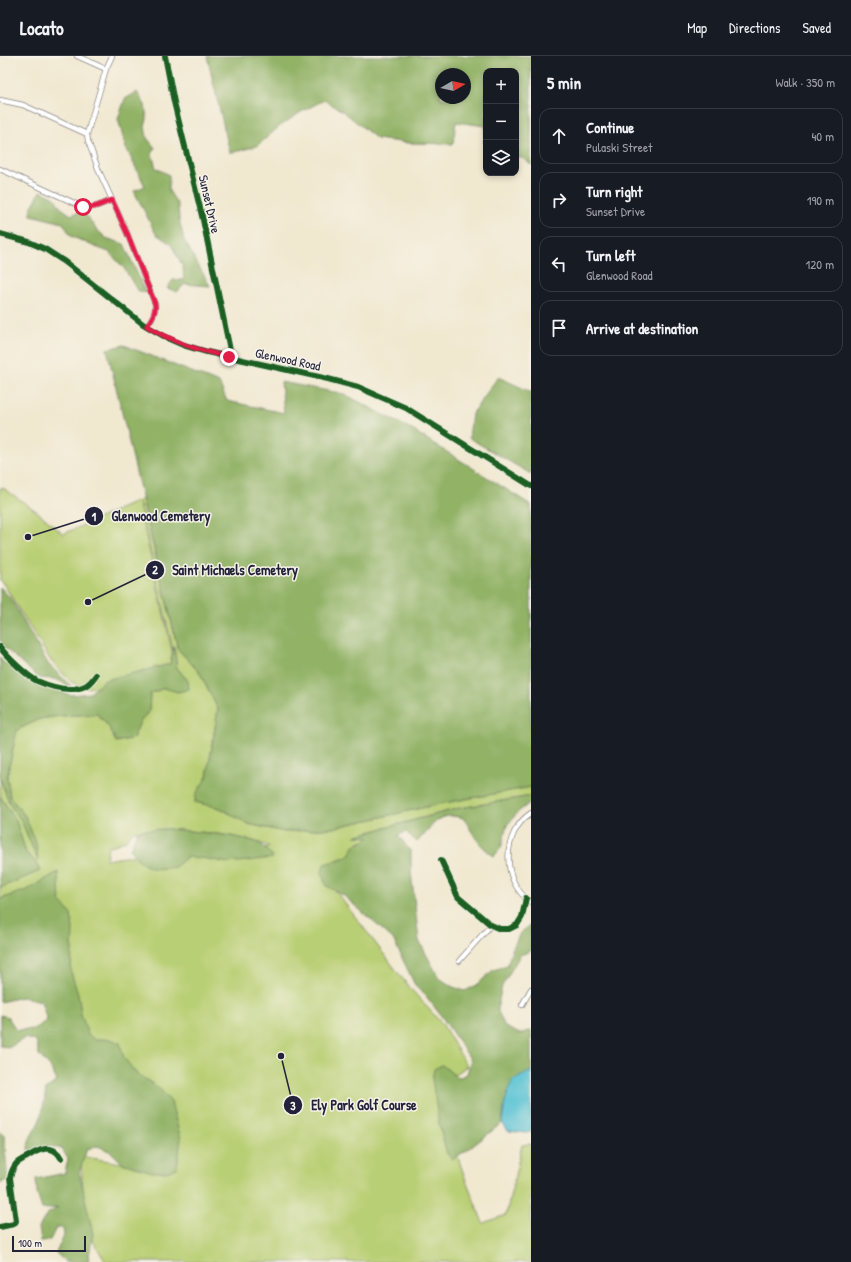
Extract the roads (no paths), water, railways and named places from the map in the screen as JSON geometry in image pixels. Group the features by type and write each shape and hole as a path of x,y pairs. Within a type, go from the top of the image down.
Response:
{"street":[{"path":"77,56 106,69"},
{"path":"112,56 106,69 87,134 88,141 99,171 127,233 155,304 154,315 147,326"},
{"name":"Sunset Drive","path":"165,56 174,102 203,220 230,350 229,357"},
{"path":"0,100 23,105 87,134"},
{"path":"0,169 83,207 96,207 112,200"},
{"name":"Glenwood Road","path":"0,234 29,242 65,262 147,326 167,338 183,345 207,352 358,387 406,408 531,486"},
{"path":"0,647 17,666 35,680 62,688 72,689 86,686 96,675"},
{"path":"531,814 523,820 515,830 510,842 508,859 513,881 521,893 531,902"},
{"path":"441,860 458,897 491,925 500,929 509,929 517,925 522,917 526,898"},
{"path":"459,961 491,925"},
{"path":"522,1005 531,989"},
{"path":"0,1227 14,1224 16,1221 10,1178 11,1172 16,1164 38,1150 45,1148 55,1150 61,1158"}],"water":[{"path":"531,1071 531,1132 526,1133 508,1131 502,1123 505,1102 512,1081"}],"place":[{"name":"Glenwood Cemetery","path":"28,537"},
{"name":"Saint Michaels Cemetery","path":"88,602"},
{"name":"Ely Park Golf Course","path":"281,1056"}]}
